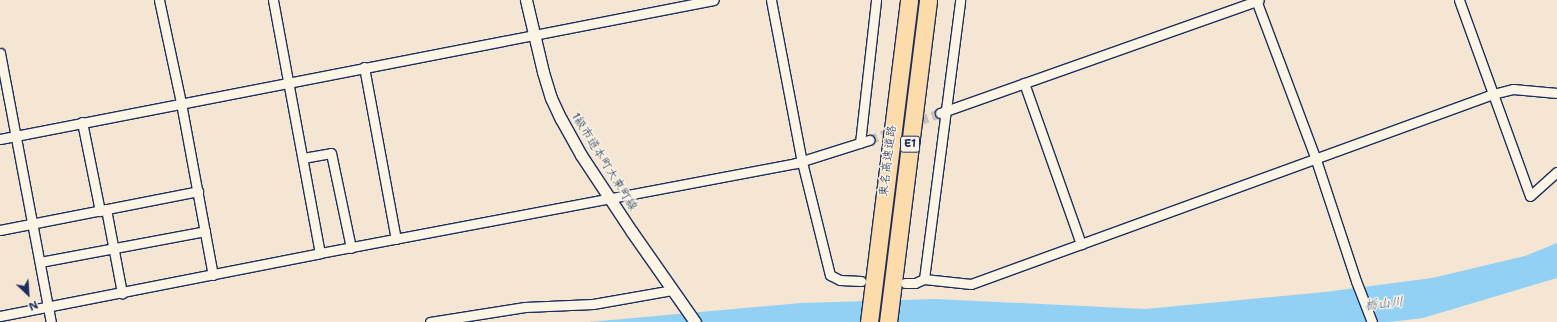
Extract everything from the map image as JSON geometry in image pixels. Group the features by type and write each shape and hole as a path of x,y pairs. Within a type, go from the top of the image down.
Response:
{"highway":[{"name":"東名高速道路","path":"868,322 866,284 910,0"},
{"name":"東名高速道路","path":"888,322 898,286 928,0"}],"street":[{"path":"159,0 181,103 213,275"},
{"path":"272,0 289,82 320,253"},
{"name":"1級市道本町大東町線","path":"526,0 551,98 581,155 696,322"},
{"path":"0,139 714,0"},
{"path":"771,0 802,162 830,275 840,280 866,284"},
{"path":"860,143 876,0"},
{"path":"924,279 943,112 960,0"},
{"path":"943,112 1257,0 1316,160 1356,281 1372,322"},
{"path":"1459,0 1530,196 1557,172"},
{"path":"0,53 51,322"},
{"path":"364,67 396,239"},
{"path":"1024,83 1081,244"},
{"path":"898,286 916,283 924,279 971,284 1316,160 1493,94 1513,89 1557,93"},
{"path":"82,122 103,210 114,248 122,293"},
{"path":"0,316 49,308 320,253 802,162 869,140"},
{"path":"303,158 331,153 351,248"},
{"path":"0,230 198,191"},
{"path":"40,262 205,231"},
{"path":"430,322 525,306 593,304 674,292"}],"water":[{"name":"栃山川","path":"1557,243 1557,278 1423,318 1390,322 589,322 801,303 936,299 1145,309 1325,292 1432,278 1525,256"}],"tunnel":[{"path":"869,140 940,113"}]}
